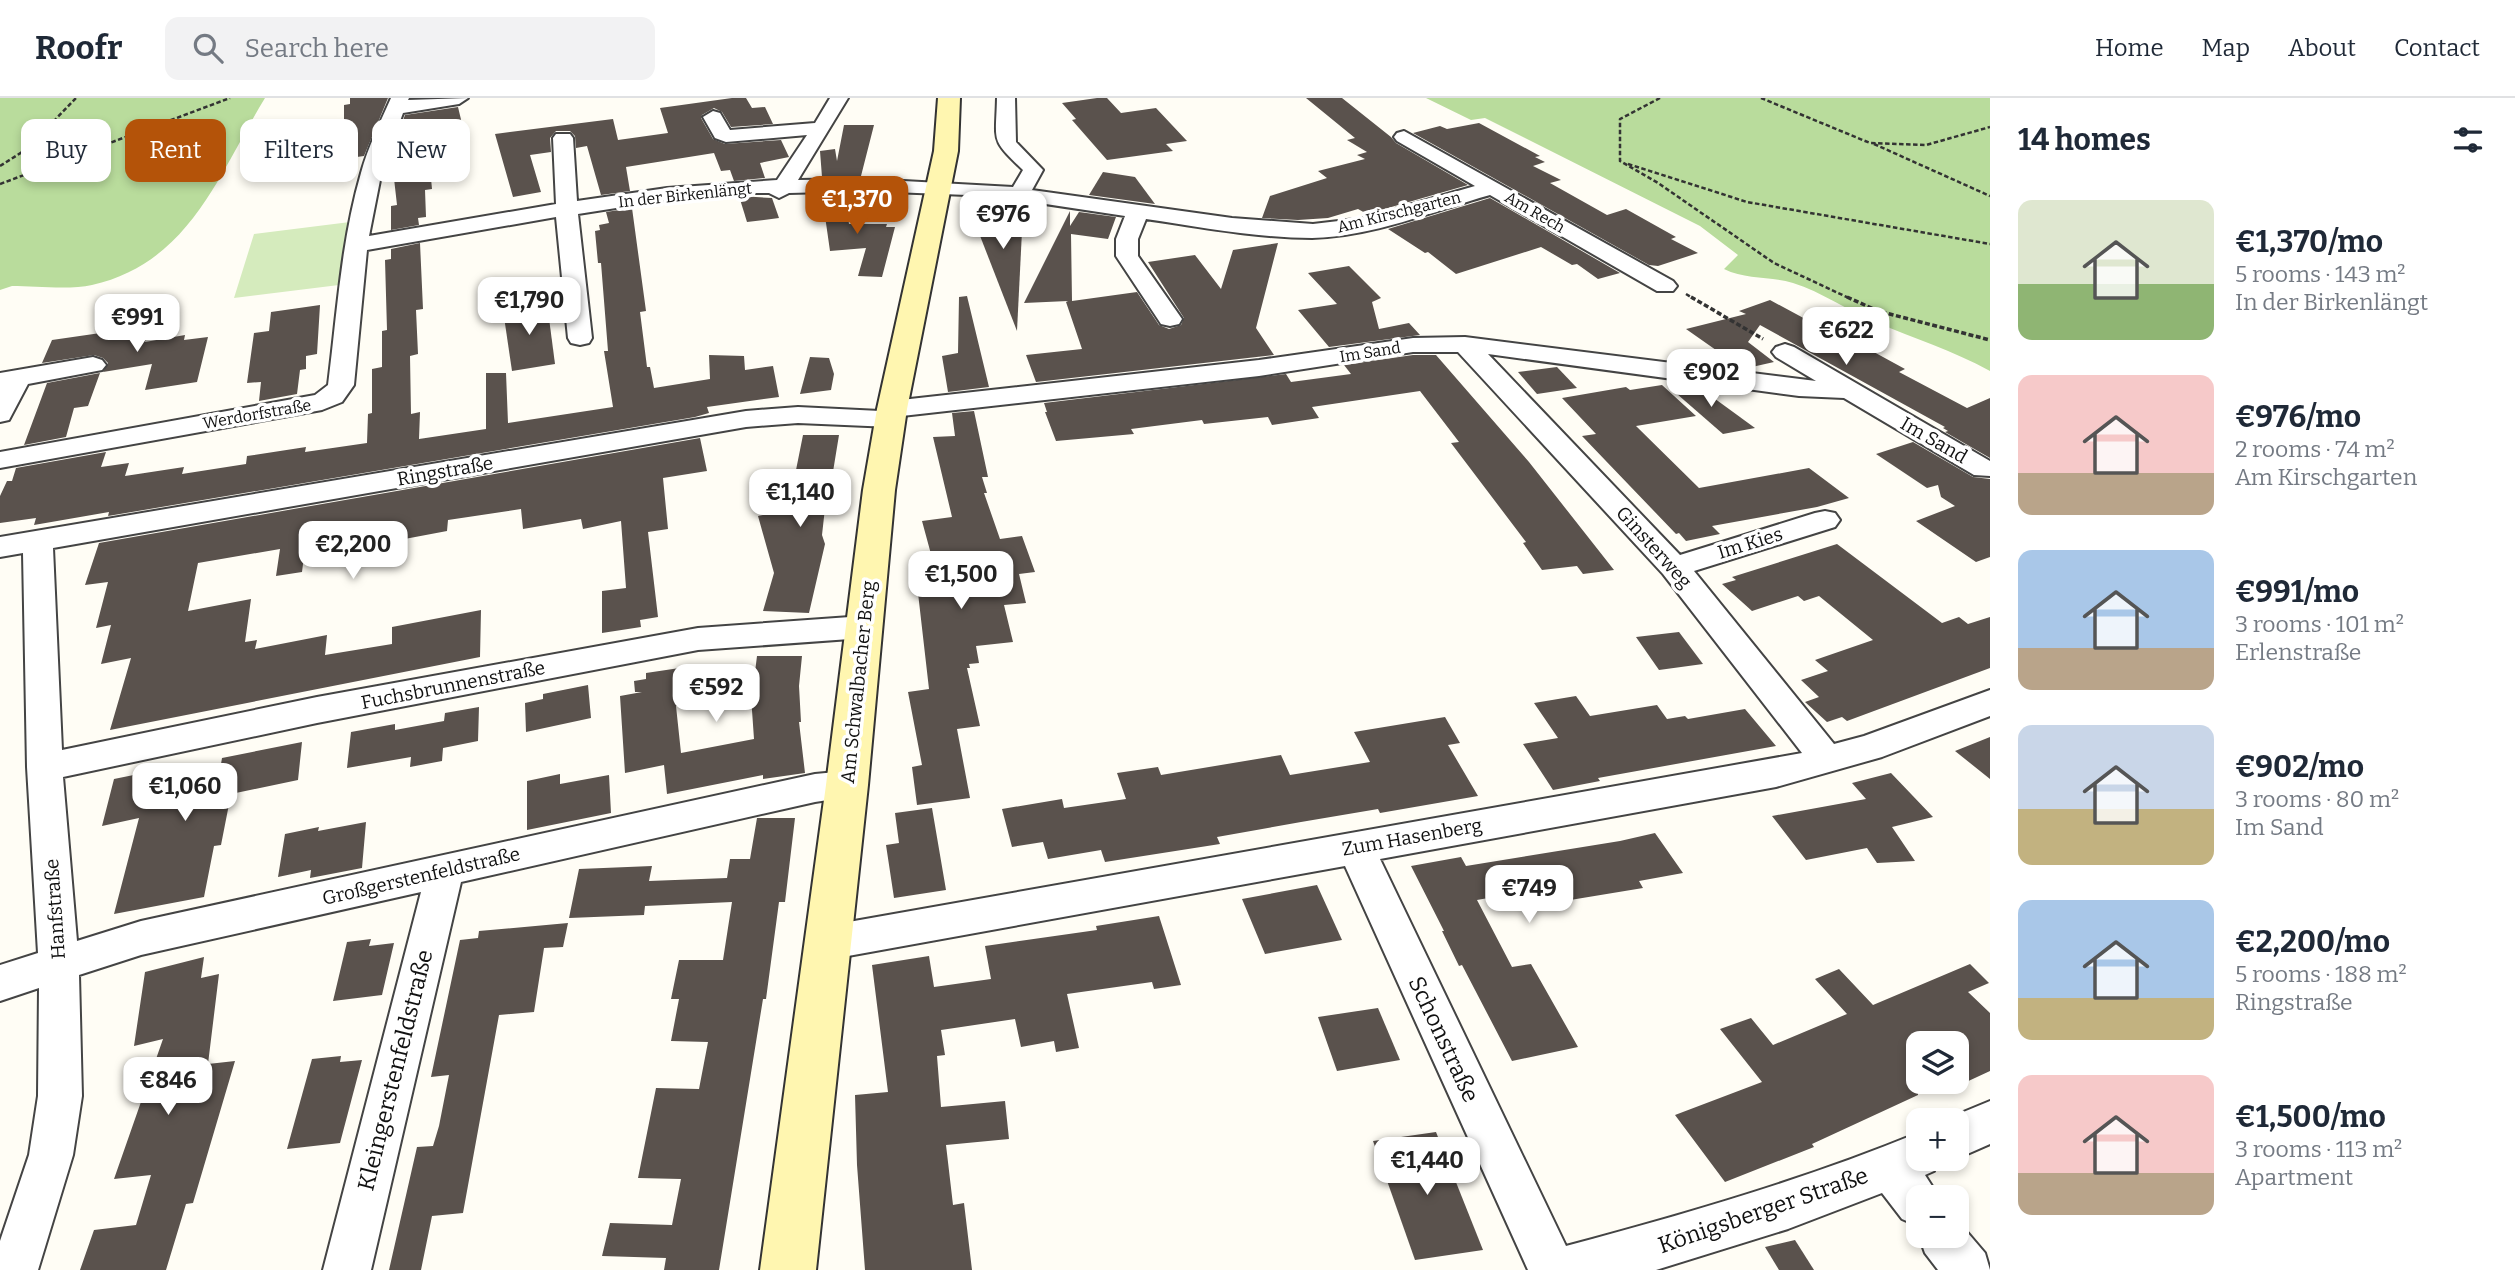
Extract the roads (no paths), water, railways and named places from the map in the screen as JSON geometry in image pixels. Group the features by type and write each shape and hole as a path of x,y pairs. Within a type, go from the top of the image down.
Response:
{"main road":[{"name":"Am Schwalbacher Berg","path":"788,1270 847,785 879,490 891,414 946,151 949,98"}],"street":[{"path":"398,103 459,98"},
{"path":"780,189 839,98"},
{"path":"1006,98 1006,142 1033,170 1020,193"},
{"name":"Werdorfstraße","path":"0,460 322,402 333,396 341,385 358,245 380,143 398,103"},
{"path":"713,117 726,136 822,128"},
{"name":"Am Rech","path":"1404,137 1665,286"},
{"path":"563,138 567,213 580,338"},
{"name":"In der Birkenlängt","path":"358,245 395,243 567,213 780,189 937,188"},
{"name":"Am Kirschgarten","path":"937,188 1020,193 1271,230 1313,231 1366,224 1492,188"},
{"path":"1138,212 1127,236 1127,256 1170,319"},
{"name":"Im Sand","path":"891,414 1259,368 1413,345 1465,344 1799,388 1847,390"},
{"name":"Ginsterweg","path":"1465,344 1674,566 1828,761"},
{"name":"Im Sand","path":"1785,352 1984,469"},
{"path":"0,414 9,380 93,365"},
{"name":"Ringstraße","path":"0,547 746,419 798,415 891,414"},
{"name":"Im Kies","path":"1674,566 1825,520"},
{"name":"Hanfstraße","path":"14,1270 34,1214 53,1143 60,1096 59,963 45,767 38,542"},
{"name":"Fuchsbrunnenstraße","path":"45,767 317,710 698,639 864,627"},
{"name":"Zum Hasenberg","path":"826,943 1776,773 1828,761 1990,703"},
{"name":"Großgerstenfeldstraße","path":"0,983 141,938 815,788 847,785"},
{"name":"Schonstraße","path":"1354,847 1552,1270"},
{"name":"Kleingerstenfeldstraße","path":"346,1270 445,871"},
{"path":"1969,1132 1990,1122"},
{"path":"1905,1161 1912,1185"},
{"name":"Königsberger Straße","path":"1566,1270 1751,1220 1905,1161"},
{"path":"1951,1248 1968,1270"}]}
